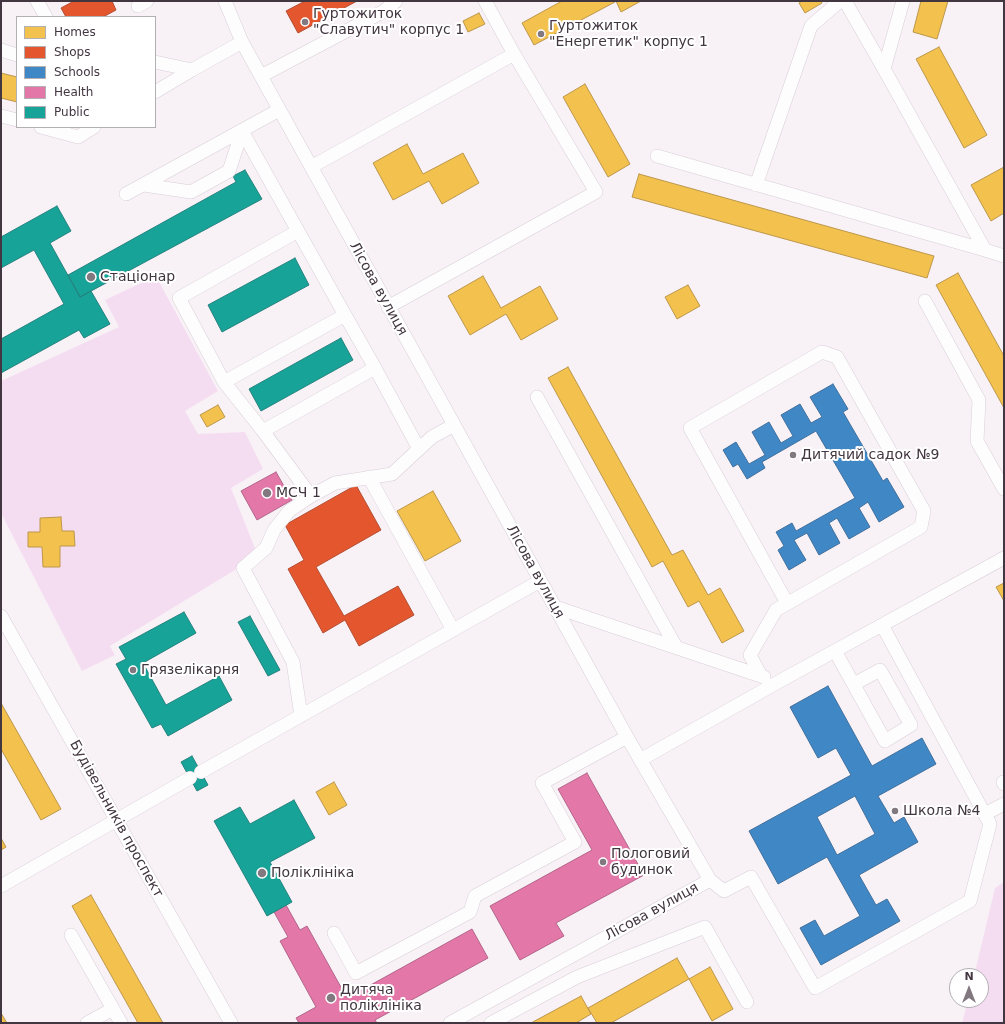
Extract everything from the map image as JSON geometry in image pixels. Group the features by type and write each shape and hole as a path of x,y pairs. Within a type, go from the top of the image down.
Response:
{"street":[{"path":"37,1 45,16"},
{"name":"Лісова вулиця","path":"225,1 242,42 279,110 627,737 710,880 450,1023"},
{"path":"261,76 384,11 396,1"},
{"path":"388,307 596,192 514,54 485,1"},
{"path":"756,185 811,26 840,1"},
{"path":"845,1 985,250"},
{"path":"884,69 903,1"},
{"path":"156,91 242,42"},
{"path":"1,50 16,55"},
{"path":"311,167 514,54"},
{"path":"156,62 192,70"},
{"path":"126,194 279,110"},
{"path":"1,116 16,120"},
{"path":"45,128 78,137 92,128"},
{"path":"144,185 191,192 197,189 229,171 242,131"},
{"path":"242,131 419,449"},
{"path":"657,156 1004,256"},
{"path":"298,231 179,298 224,382 263,431 311,496"},
{"path":"925,301 979,400 977,441 1004,489"},
{"path":"224,382 345,315"},
{"path":"761,676 750,655 776,610 921,527 924,511 837,357 822,352 690,428 787,603"},
{"path":"263,431 375,368"},
{"path":"537,397 676,647"},
{"path":"301,716 293,662 243,568 266,548 274,530 289,511 311,496 335,483 392,474 432,437 454,426"},
{"path":"369,477 453,630"},
{"path":"640,760 1004,558"},
{"path":"1,886 540,581"},
{"path":"555,607 780,681"},
{"name":"Будівельників проспект","path":"1,616 231,1023"},
{"path":"710,880 724,892 751,877 815,988 970,901 990,824 882,625"},
{"path":"835,651 885,741 911,725 880,670 854,684"},
{"path":"334,933 356,973 470,912 475,896 575,842 542,782 627,737"},
{"path":"985,814 1004,804"},
{"path":"491,1023 577,977 705,927 747,1002"},
{"path":"71,935 121,1023"},
{"path":"567,959 577,977"},
{"path":"87,1023 113,1009"}],"shaded area":[{"path":"156,276 218,391 185,411 198,434 245,432 263,469 231,488 258,556 110,646 115,655 82,671 1,513 1,381 119,327 105,300"},
{"path":"1004,882 1004,1023 962,1023 966,1008 989,1008 989,968 976,968 995,888"}],"building: Homes":[{"name":"Гуртожиток \"Енергетик\" корпус 1","path":"562,1 615,2 534,45 522,23"},
{"path":"616,1 641,1 621,12"},
{"path":"802,1 821,1 822,3 805,13 799,3"},
{"path":"921,1 948,1 937,39 913,32"},
{"path":"479,13 485,24 468,32 463,21"},
{"path":"939,47 987,135 964,148 916,59"},
{"path":"1,73 16,77 16,102 1,98"},
{"path":"585,84 630,164 608,177 563,97"},
{"path":"407,144 423,174 463,153 479,183 442,204 429,181 393,200 373,163"},
{"path":"1004,167 1004,213 991,221 971,185"},
{"path":"639,174 934,256 927,278 632,197"},
{"path":"958,273 1004,356 1004,408 936,285"},
{"path":"483,276 501,308 540,286 558,319 521,340 506,314 470,335 448,296"},
{"path":"688,285 700,306 677,319 665,297"},
{"path":"568,367 672,555 683,550 708,595 720,588 744,631 722,643 699,601 688,607 663,561 652,567 548,378"},
{"path":"218,405 225,417 207,427 200,415"},
{"path":"433,491 461,541 425,561 397,511"},
{"path":"61,517 62,531 74,531 75,546 60,546 60,567 43,567 42,547 28,547 28,532 40,532 40,518"},
{"path":"1004,583 1004,601 996,587"},
{"path":"1,703 61,809 41,820 1,749"},
{"path":"334,782 347,805 329,815 316,792"},
{"path":"1,838 6,847 1,850"},
{"path":"91,895 163,1023 138,1023 72,906"},
{"path":"677,958 689,979 611,1023 597,1023 588,1008"},
{"path":"710,967 733,1009 712,1021 689,979"},
{"path":"581,996 591,1014 576,1023 531,1023"},
{"path":"1,1013 7,1023 1,1023"}],"building: Shops":[{"path":"74,1 112,1 116,10 105,16 65,16 61,8"},
{"name":"Гуртожиток \"Славутич\" корпус 1","path":"305,1 357,1 298,33 286,11"},
{"path":"356,485 381,530 316,567 344,616 398,586 414,615 359,646 345,620 323,633 288,569 304,560 285,525"}],"building: Schools":[{"path":"833,384 848,409 843,412 883,481 887,478 904,507 879,522 868,502 859,508 870,527 849,539 837,518 829,523 840,543 819,555 807,533 794,540 806,560 789,570 778,550 784,546 776,532 792,523 796,531 855,498 816,431 762,462 765,468 747,479 738,464 733,467 723,450 736,442 749,464 765,455 752,432 769,422 781,443 793,436 781,415 800,404 811,423 822,417 810,397"},
{"path":"828,686 872,766 922,738 936,764 878,796 894,823 904,817 918,842 859,875 876,905 887,899 900,921 821,965 800,928 815,920 824,936 860,916 827,857 778,884 749,831 851,775 836,748 818,758 790,707","holes":["855,796 875,834 837,855 817,817"]}],"building: Health":[{"path":"276,472 292,500 257,520 241,491"},
{"name":"Пологовий будинок","path":"587,773 644,875 556,923 564,936 520,960 490,906 592,850 558,789"},
{"path":"286,905 300,930 307,926 347,998 472,929 488,958 375,1020 377,1023 299,1023 296,1018 316,1007 280,941 288,937 274,912"}],"building: Public":[{"path":"245,170 262,199 80,297 68,275 236,182 233,176"},
{"path":"57,206 71,231 50,243 80,297 91,291 110,324 84,338 79,330 1,373 1,339 64,304 34,250 1,268 1,237"},
{"path":"295,258 309,285 222,332 208,305"},
{"path":"341,338 353,360 261,411 249,389"},
{"name":"Грязелікарня","path":"184,612 196,633 143,663 166,705 219,676 232,700 168,736 161,724 152,728 116,664 126,659 119,647"},
{"path":"250,616 280,670 268,676 238,622"},
{"path":"192,756 208,785 197,791 181,762"},
{"path":"294,800 315,838 270,862 292,902 267,916 214,821 240,807 250,824"}],"place":[{"name":"Гуртожиток \"Славутич\" корпус 1","path":"305,22"},
{"name":"Гуртожиток \"Енергетик\" корпус 1","path":"541,34"},
{"name":"Стаціонар","path":"91,277"},
{"name":"Дитячий садок №9","path":"793,455"},
{"name":"МСЧ 1","path":"267,493"},
{"name":"Грязелікарня","path":"133,670"},
{"name":"Школа №4","path":"895,811"},
{"name":"Пологовий будинок","path":"603,862"},
{"name":"Поліклініка","path":"262,873"},
{"name":"Дитяча поліклініка","path":"331,998"}]}
